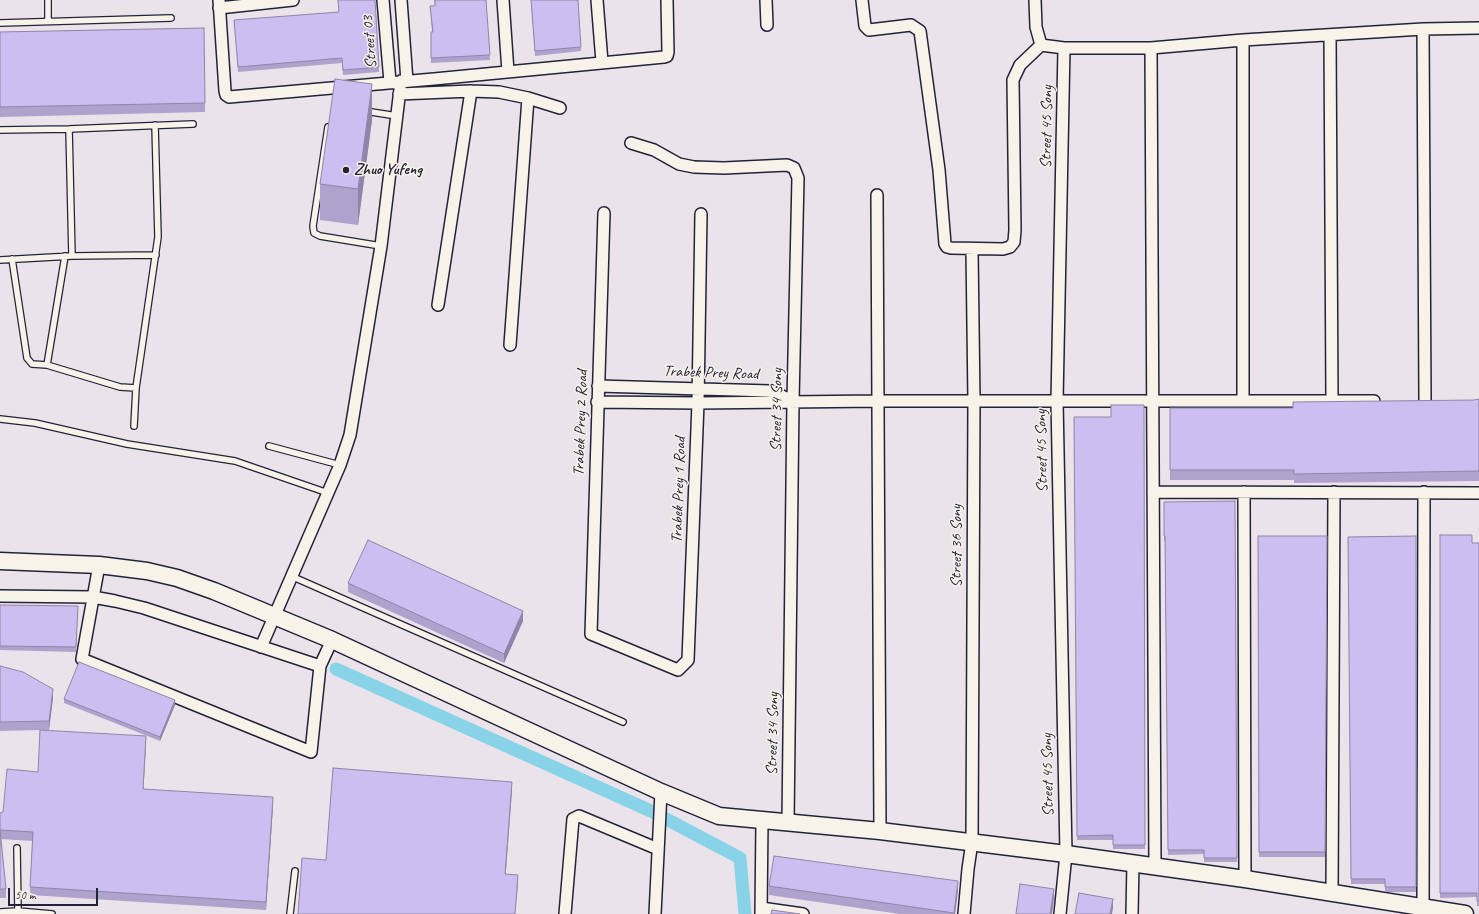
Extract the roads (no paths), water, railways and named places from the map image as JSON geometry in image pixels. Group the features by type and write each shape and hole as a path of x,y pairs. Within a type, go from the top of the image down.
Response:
{"street":[{"path":"293,0 219,4 224,91 229,97 664,57 667,56 668,52 668,0"},
{"name":"Street 03","path":"383,0 399,81"},
{"path":"261,647 340,465 350,435 381,246 397,116 399,94 401,0"},
{"path":"503,0 508,72"},
{"path":"596,0 602,62"},
{"path":"766,0 767,25"},
{"path":"862,0 865,26 869,30 911,26 920,31 939,170 945,244 947,247 972,250 1002,249 1010,247 1014,242 1013,80 1020,65 1041,45"},
{"path":"1035,0 1036,27 1041,45"},
{"path":"1041,45 1064,48 1151,48 1243,40 1423,29 1479,28"},
{"path":"1423,29 1425,401"},
{"path":"1330,35 1332,401"},
{"path":"1243,40 1243,401"},
{"name":"Street 45 Sony","path":"1060,914 1066,854 1057,401 1064,48"},
{"path":"1151,48 1155,866"},
{"path":"399,94 470,91 499,92 528,98 560,108"},
{"path":"438,305 470,91"},
{"path":"510,345 528,98"},
{"name":"Street 34 Sony","path":"630,143 654,150 679,164 694,167 724,168 787,165 794,168 798,178 793,401 788,822"},
{"path":"877,196 880,831"},
{"name":"Trabek Prey 2 Road","path":"591,634 604,213"},
{"name":"Trabek Prey 1 Road","path":"591,634 678,670 688,660 698,404 701,214"},
{"name":"Street 36 Sony","path":"964,914 972,842 974,401 972,250"},
{"name":"Trabek Prey Road","path":"598,386 770,391 793,401"},
{"path":"793,401 1386,401"},
{"name":"Trabek Prey Road","path":"597,402 698,404 793,401"},
{"path":"1153,492 1479,493"},
{"path":"1244,492 1245,880"},
{"path":"1332,894 1334,492"},
{"path":"1422,906 1424,492"},
{"path":"0,561 99,565 147,571 177,578 214,591 332,640 660,796 719,816 880,831 1066,854 1422,906 1465,914"},
{"path":"99,565 82,659 311,752 320,666 332,640"},
{"path":"0,596 93,597 144,608 320,666"},
{"path":"656,914 660,796"},
{"path":"565,914 573,819 579,816 658,845"},
{"path":"762,821 761,911 803,914"},
{"path":"1132,863 1132,914"}],"lane":[{"path":"48,0 48,21"},
{"path":"0,22 171,18"},
{"path":"361,111 397,116"},
{"path":"330,120 313,226 314,233 320,236 381,246"},
{"path":"0,130 193,124"},
{"path":"134,426 136,388 158,237 155,125"},
{"path":"69,129 72,256"},
{"path":"0,260 64,256 156,255"},
{"path":"47,365 64,256"},
{"path":"12,259 27,358 32,364 47,365 120,387 136,388"},
{"path":"0,419 35,423 127,444 235,461 328,492"},
{"path":"269,446 340,465"},
{"path":"291,576 623,722"},
{"path":"17,848 18,911"},
{"path":"290,914 295,871"},
{"path":"0,912 18,911 52,914"}],"waterway":[{"path":"336,669 653,812 740,858 745,914"}],"place":[{"name":"Zhuo Yufeng","path":"346,170"}]}
